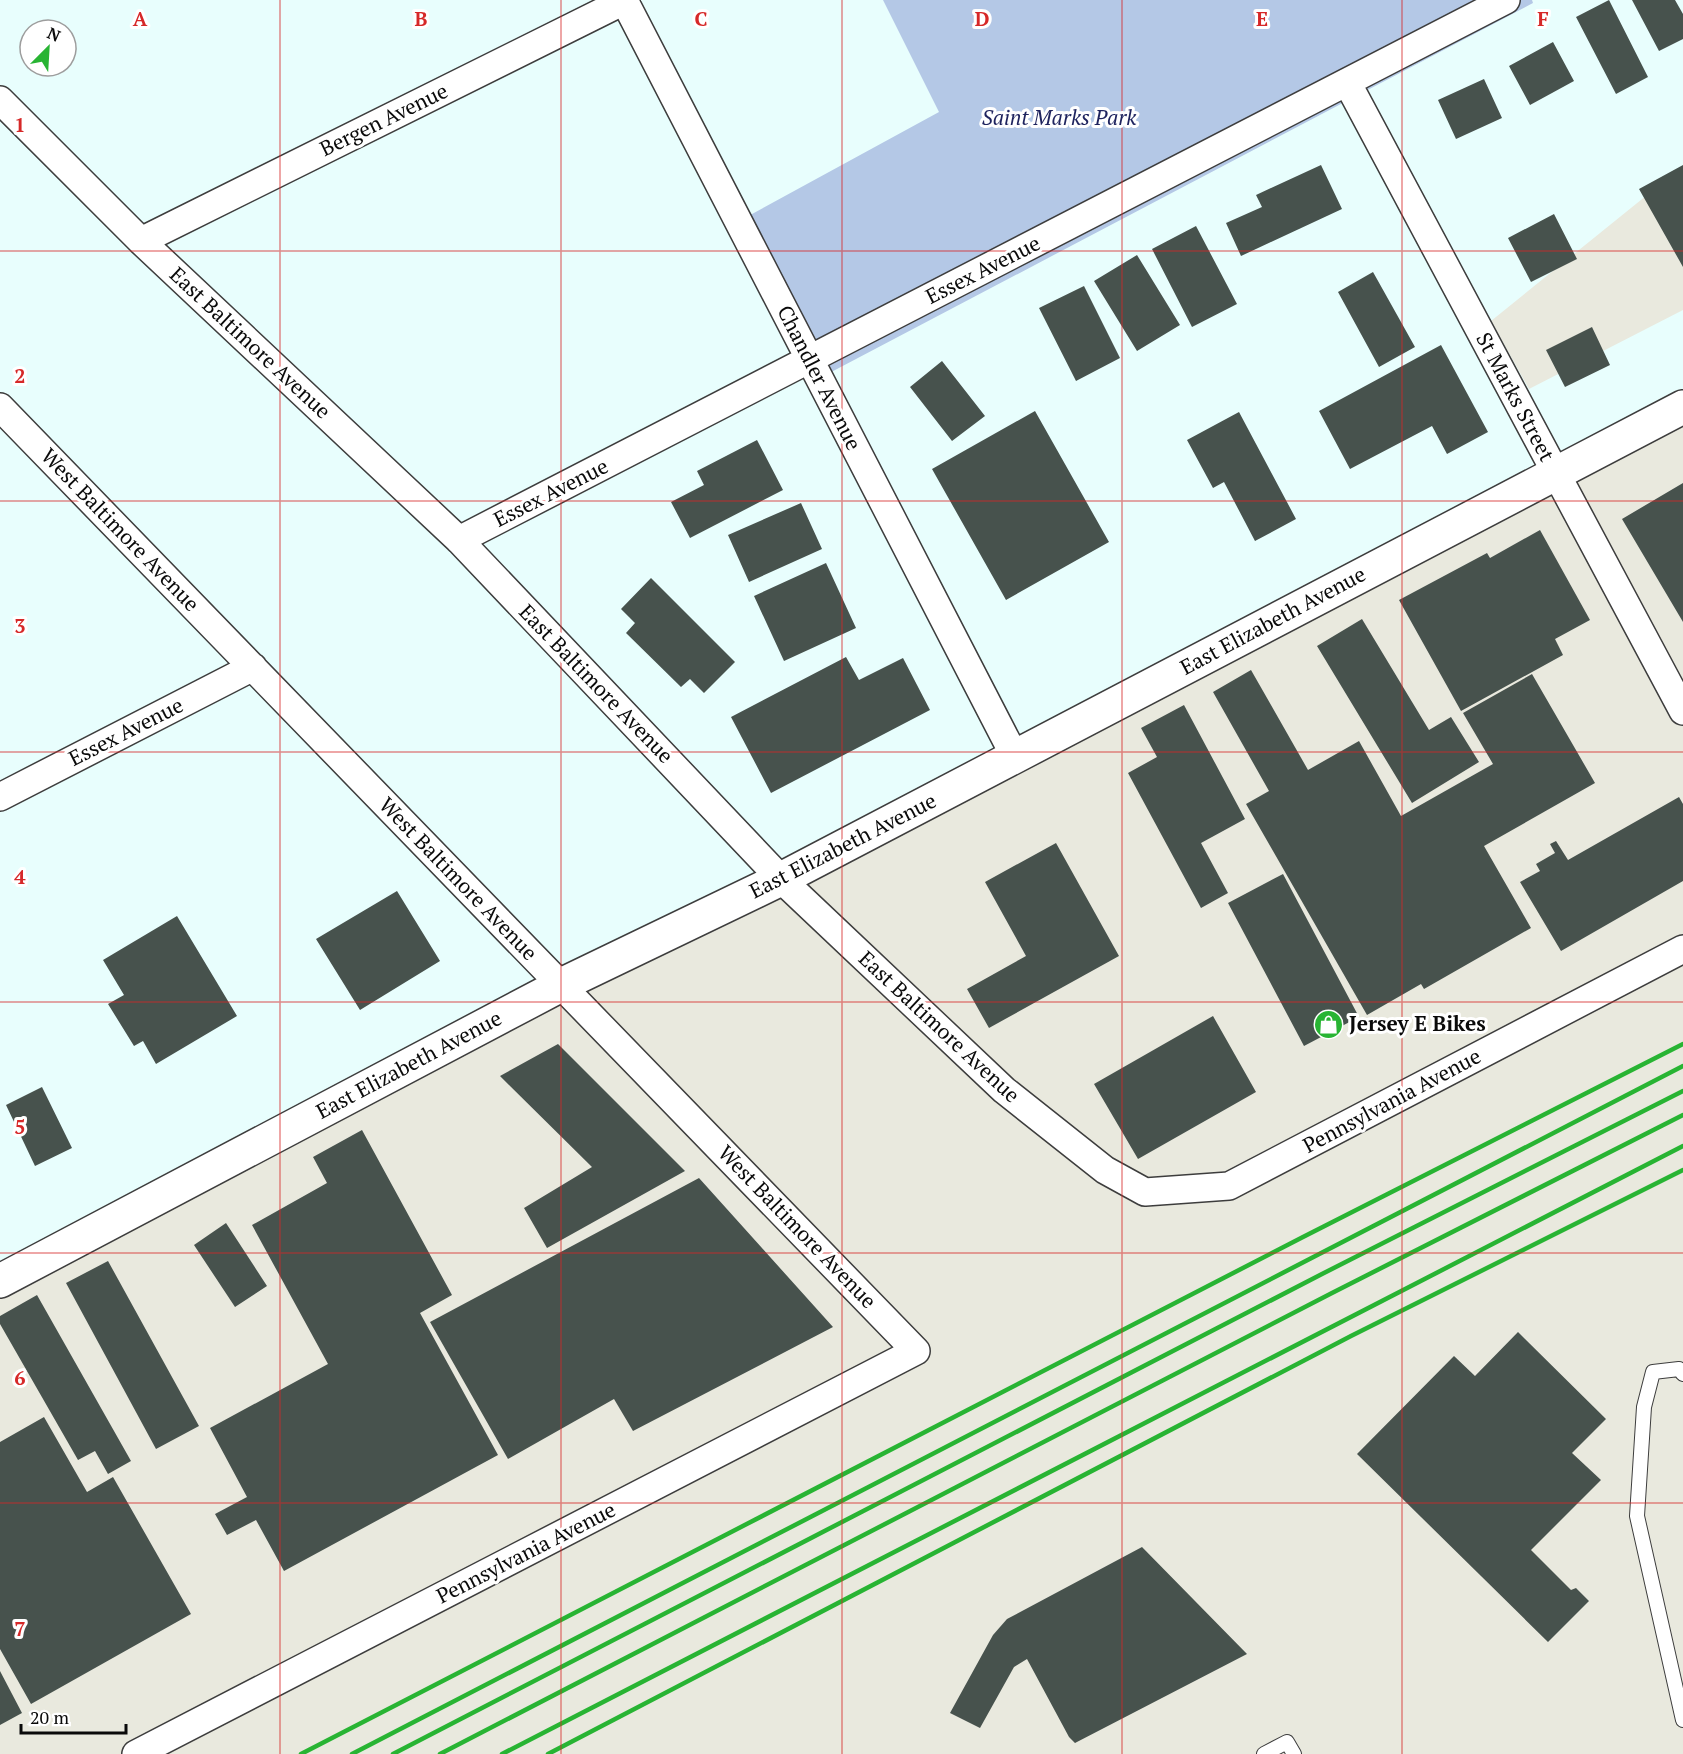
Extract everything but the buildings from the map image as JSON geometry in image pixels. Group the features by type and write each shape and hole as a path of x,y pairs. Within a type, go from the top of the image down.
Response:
{"street":[{"name":"Bergen Avenue","path":"141,241 625,0"},
{"name":"Chandler Avenue","path":"625,0 1015,757"},
{"name":"Essex Avenue","path":"459,540 1506,0"},
{"name":"St Marks Street","path":"1347,82 1683,711"},
{"name":"East Baltimore Avenue","path":"0,100 141,241 459,540 781,879 1004,1090 1105,1170 1145,1192 1229,1186"},
{"name":"West Baltimore Avenue","path":"0,407 916,1351"},
{"name":"East Elizabeth Avenue","path":"0,1281 561,985 781,879 1683,407"},
{"name":"Essex Avenue","path":"0,797 253,667"},
{"name":"Pennsylvania Avenue","path":"1229,1186 1683,949"},
{"name":"Pennsylvania Avenue","path":"136,1754 916,1351"}],"lane":[{"path":"1683,1374 1679,1369 1653,1372 1644,1407 1637,1516 1683,1720"},
{"path":"1264,1754 1287,1742 1294,1754"}],"shaded area":[{"path":"1683,166 1683,310 1529,389 1491,321"},
{"path":"1683,422 1683,1754 0,1754 0,1284"}],"green space":[{"name":"Saint Marks Park","path":"883,0 1532,0 1533,3 818,379 741,220 939,112"}],"railway":[{"path":"301,1754 1303,1237 1683,1044"},
{"path":"352,1754 1683,1066"},
{"path":"393,1754 1322,1274 1683,1091"},
{"path":"440,1754 1332,1293 1683,1115"},
{"path":"502,1754 1683,1146"},
{"path":"548,1754 1351,1336 1683,1170"}],"place":[{"name":"Jersey E Bikes","path":"1328,1024"}]}
